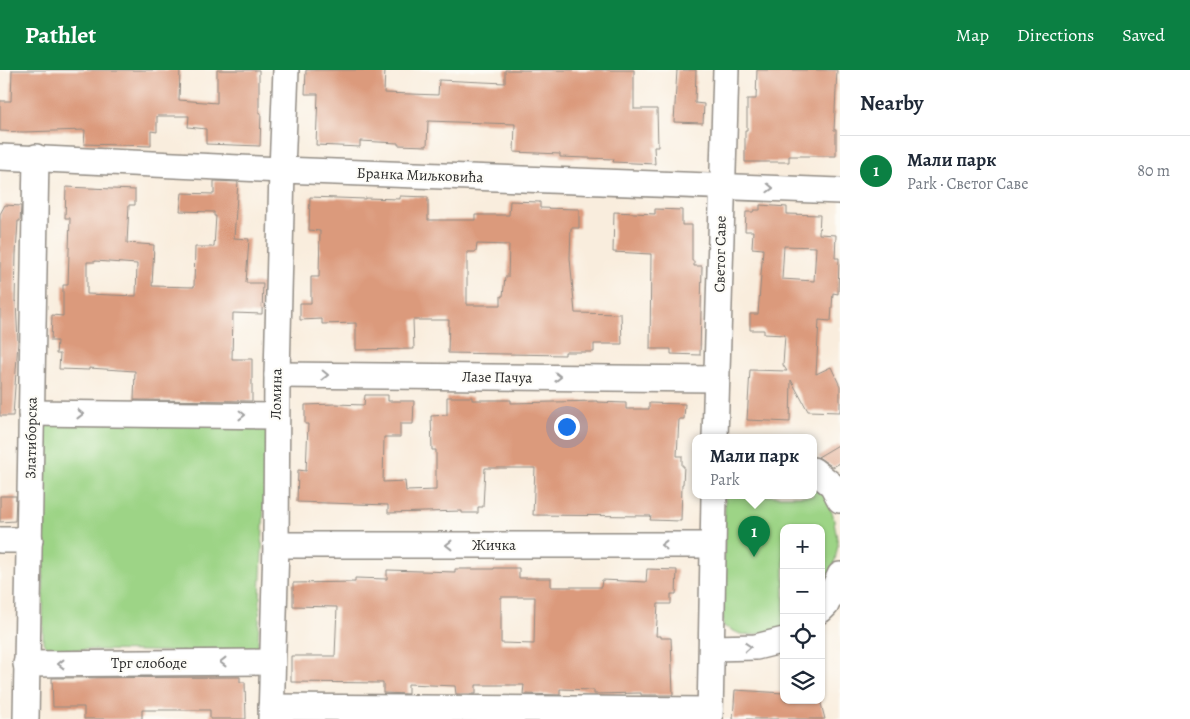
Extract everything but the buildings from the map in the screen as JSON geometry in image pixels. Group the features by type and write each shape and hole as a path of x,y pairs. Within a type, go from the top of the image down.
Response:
{"street":[{"name":"Ломина","path":"271,713 276,545 276,416 286,70"},
{"name":"Светог Саве","path":"715,434 726,70"},
{"name":"Бранка Миљковића","path":"0,156 282,170 840,191"},
{"name":"Златиборска","path":"26,719 36,157"},
{"name":"Лазе Пачуа","path":"277,374 716,379"},
{"path":"31,413 276,416"},
{"path":"817,473 837,489"},
{"path":"271,713 710,715 714,499"},
{"path":"0,540 30,540"},
{"name":"Жичка","path":"276,545 712,545"},
{"path":"829,608 840,575"},
{"path":"712,648 756,647 780,641"},
{"name":"Трг слободе","path":"26,664 272,662"}],"green space":[{"path":"53,421 257,422 267,432 258,647 248,653 49,649 43,643 44,426"},
{"path":"817,481 822,485 833,515 838,545 833,570 825,588 825,524 780,524 780,631 752,635 740,634 723,626 725,499 817,499"}],"place":[{"name":"Мали парк","path":"754,557"}]}
